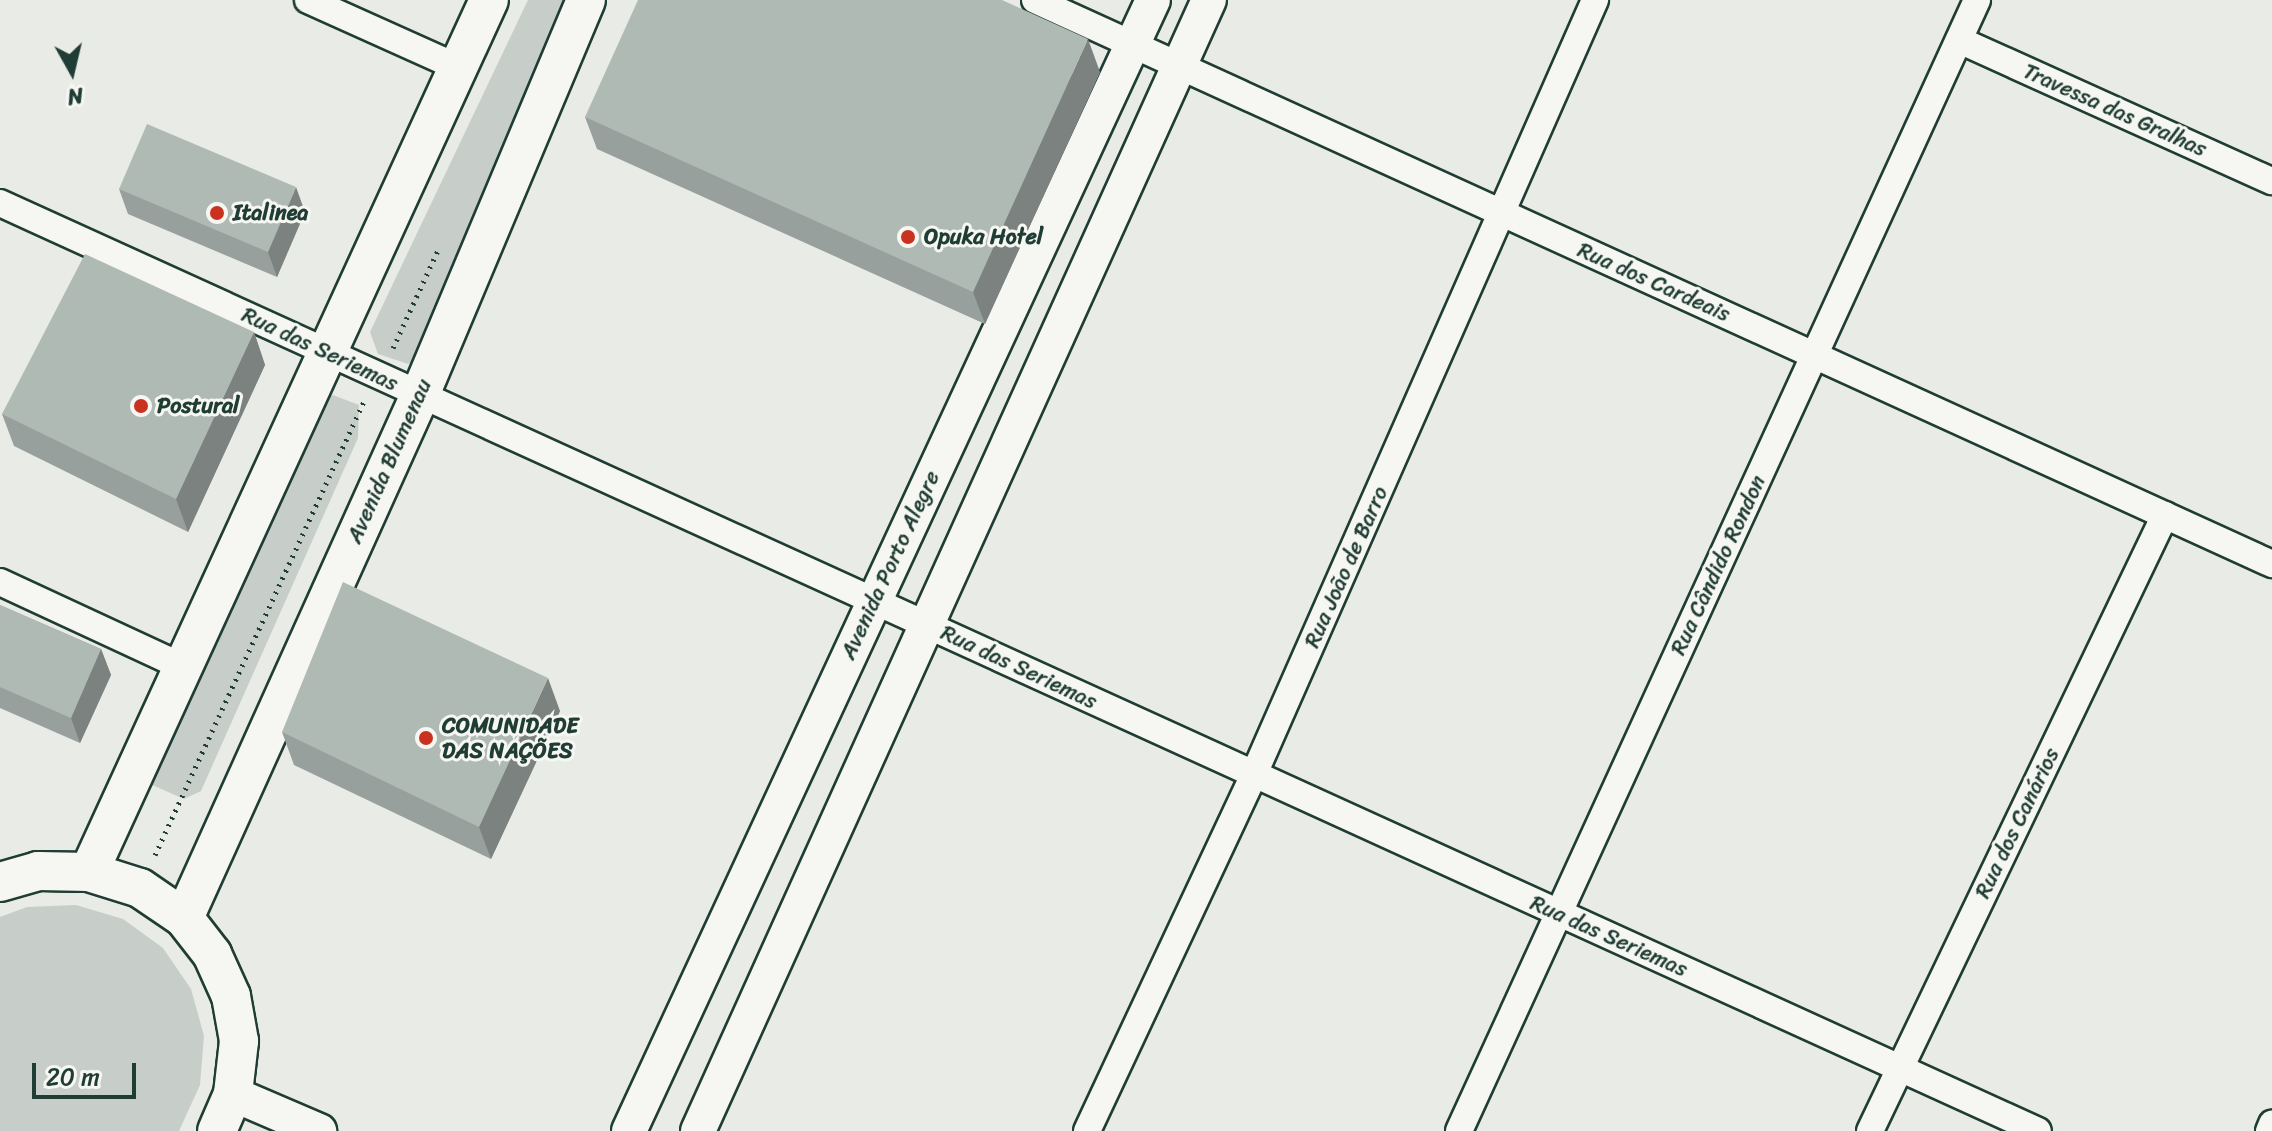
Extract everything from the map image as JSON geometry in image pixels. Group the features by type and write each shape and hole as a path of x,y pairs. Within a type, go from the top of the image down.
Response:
{"main road":[{"path":"89,872 489,0"},
{"name":"Avenida Blumenau","path":"184,918 420,395 586,0"},
{"path":"0,882 38,871 89,872 140,888 184,918 212,954 231,996 239,1041 233,1094 217,1131"}],"street":[{"path":"308,0 457,67"},
{"name":"Rua dos Cardeais","path":"1035,0 2272,564"},
{"name":"Avenida Porto Alegre","path":"629,1131 1153,0"},
{"path":"698,1131 1209,0"},
{"name":"Rua João de Barro","path":"1087,1131 1254,774 1595,0"},
{"name":"Rua Cândido Rondon","path":"1459,1131 1977,0"},
{"name":"Travessa das Gralhas","path":"1959,40 2272,181"},
{"name":"Rua das Seriemas","path":"0,203 2038,1131"},
{"name":"Rua dos Canários","path":"1870,1131 2165,515"},
{"path":"0,582 183,667"},
{"path":"233,1094 319,1131"},
{"path":"2269,1131 2272,1124"}],"path":[{"path":"140,888 441,244"}],"shaded area":[{"path":"528,0 589,0 421,356 408,364 378,354 370,332"},
{"path":"333,395 359,405 358,438 201,791 184,799 150,784 319,401"},
{"path":"76,905 123,919 163,948 191,989 204,1036 200,1085 179,1131 0,1131 0,917 27,907"}],"building":[{"name":"Opuka Hotel","path":"638,0 1002,0 1088,39 973,292 585,117"},
{"name":"Italinea","path":"147,124 296,187 268,252 119,189"},
{"name":"Postural","path":"85,254 254,332 176,499 2,414"},
{"name":"COMUNIDADE DAS NAÇÕES","path":"343,582 548,678 479,827 282,732"},
{"path":"0,605 101,649 71,718 0,687"}],"place":[{"name":"Italinea","path":"217,213"},
{"name":"Opuka Hotel","path":"908,237"},
{"name":"Postural","path":"141,406"},
{"name":"COMUNIDADE DAS NAÇÕES","path":"426,738"}]}
